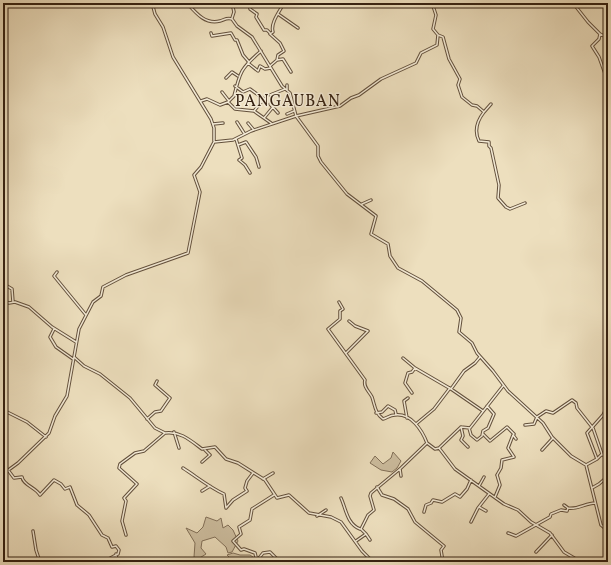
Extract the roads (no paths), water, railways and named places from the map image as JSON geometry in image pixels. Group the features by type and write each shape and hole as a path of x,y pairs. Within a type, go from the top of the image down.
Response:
{"street":[{"path":"3,474 46,437 68,396 79,329 95,300 100,296 102,289 126,275 188,253 190,249 199,199 199,186 195,174 201,167 214,142 213,124 201,101 173,57 163,27 155,14 152,3"},
{"path":"187,3 205,20 216,22 228,18 232,19"},
{"path":"232,3 234,12 232,19 234,24 252,37 271,68 290,93 296,116 318,146 318,156 321,162 347,194 376,216 371,234 388,244 392,260 401,271 422,281 455,308 461,318 459,332 472,343 480,357 503,386 527,410 537,417 553,438 571,456 586,465 601,526 608,531"},
{"path":"249,3 248,6 257,14 256,18 264,30 267,30 280,43 284,50 278,54 277,60"},
{"path":"270,34 273,32 272,29 284,3"},
{"path":"432,3 436,15 434,29 438,35 443,37 448,59 460,79 458,85 461,96 484,112"},
{"path":"573,3 588,22 600,34 608,38"},
{"path":"278,14 298,28"},
{"path":"211,33 212,36 231,33 235,40 237,40 248,63 258,70 260,66 265,70 271,68"},
{"path":"600,34 599,39 592,46 599,57 608,82"},
{"path":"214,142 236,139 254,130 296,116 340,106 349,99 359,96 382,79 415,64 421,53 436,46 438,42 438,35"},
{"path":"201,101 207,99 220,105 228,102 234,96 238,77 248,63 261,51"},
{"path":"270,66 277,60 284,59 291,72"},
{"path":"226,78 232,72 238,77"},
{"path":"235,86 243,92 250,89 264,98 254,111"},
{"path":"270,95 286,89"},
{"path":"222,92 228,102 237,110 247,109 254,111 272,124"},
{"path":"270,104 278,113"},
{"path":"491,104 478,121 476,136 479,142 489,142 499,185 498,198 506,207 510,209 525,203"},
{"path":"264,118 273,107"},
{"path":"286,114 294,111"},
{"path":"237,122 244,134"},
{"path":"213,124 222,123"},
{"path":"248,123 254,130"},
{"path":"236,139 242,158 239,160 245,165 250,173"},
{"path":"238,145 246,142 254,154 259,167"},
{"path":"362,204 371,200"},
{"path":"58,272 54,276 86,315"},
{"path":"3,279 7,286 13,290 13,302"},
{"path":"3,301 9,303 13,302 31,308 54,329 76,342"},
{"path":"340,302 343,308 340,311 340,318 328,329 346,353 349,361 365,380 364,384 372,398 376,413 384,420 396,414"},
{"path":"346,353 368,331 355,326 349,321"},
{"path":"54,329 50,337 53,344 84,366 100,374 130,398 155,428 165,433 174,432 188,437 205,450 210,455 202,462"},
{"path":"416,424 434,409 464,371 475,363 480,357"},
{"path":"403,358 414,368 451,389 483,411"},
{"path":"597,459 587,434 605,411 608,364"},
{"path":"412,393 405,383 408,373 412,372 414,368"},
{"path":"147,419 155,412 160,412 170,398 155,385 158,381"},
{"path":"469,428 503,386"},
{"path":"408,398 404,401 408,418"},
{"path":"525,425 534,424 537,417 546,411 553,413 572,400 576,403 577,408 592,427 602,455"},
{"path":"376,413 382,412 388,406 395,410 396,414 408,418 416,424 427,443 436,449 439,448 455,469 510,508 518,510 552,535 564,552 581,562"},
{"path":"469,428 471,435 477,440 483,434 483,431 488,428 494,414 487,406"},
{"path":"3,410 27,422 46,437"},
{"path":"461,427 469,428"},
{"path":"461,427 463,436 462,440 468,447"},
{"path":"439,448 461,427"},
{"path":"483,434 490,442 507,427 516,438 513,435 508,448 514,457 502,460 501,468 497,475 500,485 495,497"},
{"path":"174,432 179,448"},
{"path":"126,535 122,521 126,501 124,498 137,484 119,468 120,462 135,453 143,451 165,433"},
{"path":"542,450 553,438"},
{"path":"361,529 368,515 374,510 370,494 400,469 427,443"},
{"path":"205,450 215,447 226,459 238,463 267,482 274,495 280,498 289,495 304,509 317,516 331,518 341,522 373,562"},
{"path":"586,465 608,453"},
{"path":"183,468 224,494 226,508 233,500 247,491 245,488 247,481 253,473"},
{"path":"400,469 401,476"},
{"path":"8,470 14,478 22,477 25,483 34,488 40,495 54,480 61,484 65,490 70,487 77,505 89,514 102,535 108,538 112,547 118,547 120,551 103,562"},
{"path":"263,479 273,473"},
{"path":"592,488 608,476"},
{"path":"479,486 484,477"},
{"path":"424,512 426,505 431,503 433,500 442,502 455,494 460,497 468,489 471,480"},
{"path":"202,491 210,486"},
{"path":"377,487 382,495 394,499 408,509 415,522 444,546 441,550 443,562"},
{"path":"471,522 489,493"},
{"path":"274,495 252,509 250,520 239,526 241,534 233,540 241,550 244,549 255,553 256,557 259,558 262,554 270,552 280,562"},
{"path":"341,498 354,526 361,529 370,540"},
{"path":"564,505 568,508 574,509 587,503 595,503"},
{"path":"479,507 486,511"},
{"path":"508,533 516,536 550,517 551,514 561,510 567,511 568,508"},
{"path":"317,516 326,510"},
{"path":"34,531 36,550 40,562"},
{"path":"356,541 366,534"},
{"path":"536,552 552,535"},
{"path":"116,554 117,562"}],"district":[{"name":"PANGAUBAN","path":"288,102"}]}
